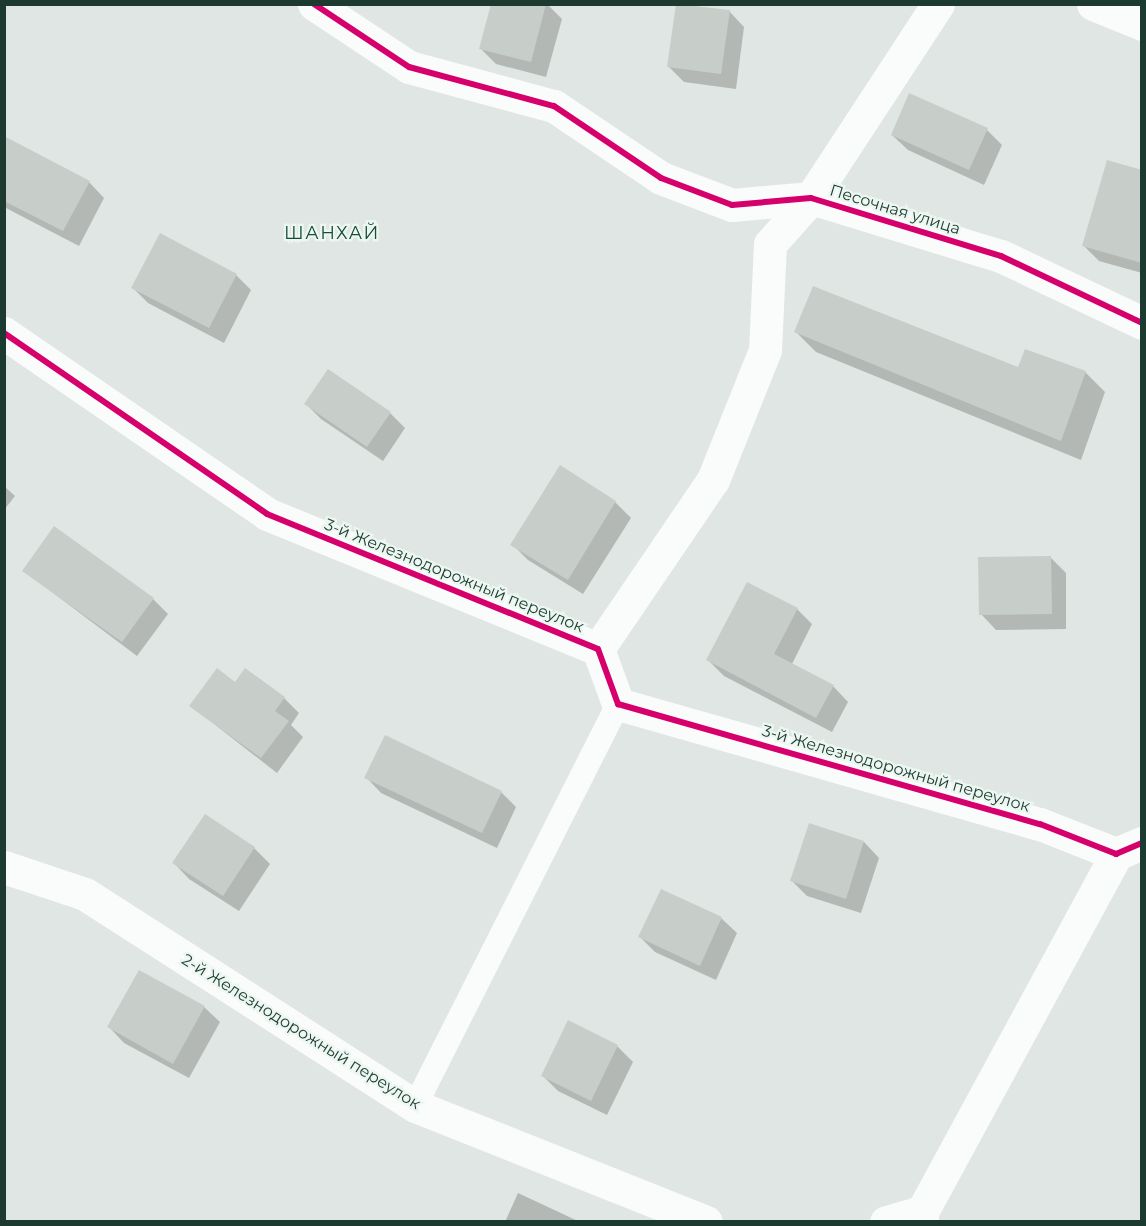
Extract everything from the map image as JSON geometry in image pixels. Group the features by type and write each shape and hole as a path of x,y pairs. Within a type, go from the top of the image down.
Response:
{"street":[{"name":"Песочная улица","path":"314,4 409,67 554,106 661,178 732,205 811,198 1002,256 1142,323"},
{"path":"598,649 713,480 765,351 770,244 811,198 938,4"},
{"path":"1093,4 1142,24"},
{"name":"3-й Железнодорожный переулок","path":"4,333 267,514 598,649 618,704 1129,848"},
{"path":"886,1221 922,1217 1129,848"},
{"name":"2-й Железнодорожный переулок","path":"4,867 85,894 415,1106 706,1221"}],"lane":[{"path":"415,1106 618,704"}],"building":[{"path":"491,4 546,4 531,62 479,49"},
{"path":"676,4 730,10 721,74 667,67"},
{"path":"909,93 988,128 969,170 891,135"},
{"path":"4,136 90,181 63,231 4,201"},
{"path":"1107,160 1142,170 1142,263 1082,246"},
{"path":"160,233 237,274 209,328 131,288"},
{"path":"813,286 1018,367 1025,349 1086,371 1061,441 794,332"},
{"path":"328,369 391,412 367,447 304,404"},
{"path":"560,465 616,501 568,580 510,545"},
{"path":"54,526 154,598 122,642 22,571"},
{"path":"1051,556 1052,614 979,615 978,557"},
{"path":"747,582 798,608 774,654 834,685 816,718 706,660"},
{"path":"217,668 235,682 245,668 285,697 275,711 289,721 261,758 189,706"},
{"path":"385,735 502,791 482,833 364,778"},
{"path":"205,814 255,847 223,896 172,863"},
{"path":"809,823 864,841 846,899 790,881"},
{"path":"661,889 722,917 700,966 638,937"},
{"path":"139,970 205,1006 173,1064 107,1027"},
{"path":"568,1020 618,1045 591,1101 541,1076"}],"cycle path":[{"path":"314,4 409,67 554,106 661,178 732,205 811,198 1001,256 1142,323"},
{"path":"4,333 267,514 598,649 618,704 1040,824 1116,854 1142,843"}],"district":[{"name":"ШАНХАЙ","path":"332,233"}]}
